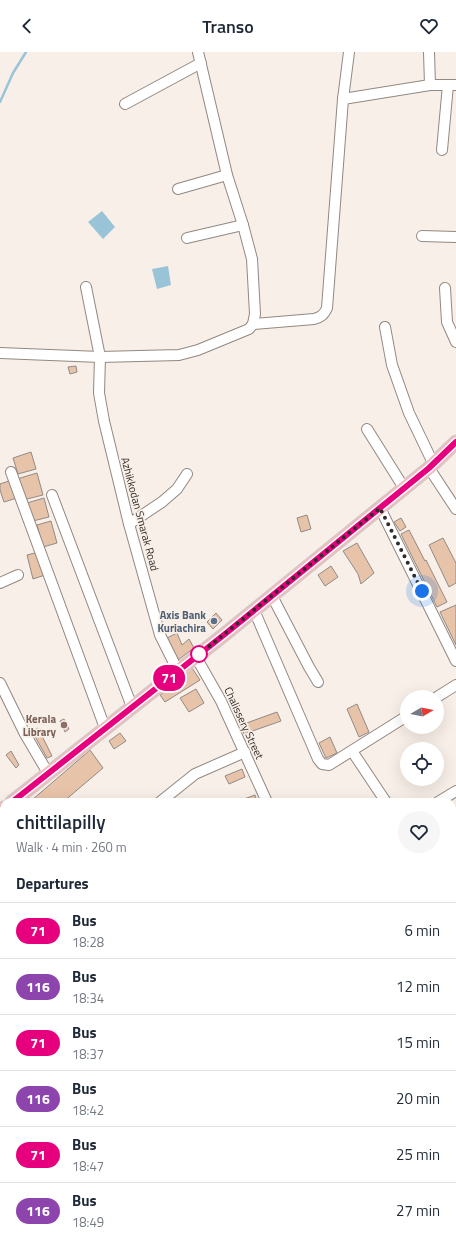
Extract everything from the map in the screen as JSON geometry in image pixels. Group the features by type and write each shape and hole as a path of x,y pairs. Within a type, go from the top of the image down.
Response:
{"main road":[{"path":"17,798 272,596 431,466 456,442"}],"street":[{"path":"0,353 100,358 179,355 198,350 249,329 253,324 255,314 252,259 227,175 198,52"},
{"path":"253,324 314,319 325,313 327,308 349,52"},
{"path":"429,52 430,85"},
{"path":"125,104 201,63"},
{"path":"344,99 430,85 452,85 442,150"},
{"path":"178,189 227,175"},
{"path":"187,238 243,225"},
{"path":"422,236 456,237"},
{"name":"Azhikkodan Smarak Road","path":"86,287 100,358 99,393 104,421 129,524 160,635 178,671"},
{"path":"445,288 447,322 456,342"},
{"path":"385,327 392,365 409,413 431,466 456,509"},
{"path":"368,429 404,488"},
{"path":"12,472 105,728"},
{"path":"129,524 172,494 187,474"},
{"path":"52,495 132,707"},
{"path":"380,508 456,661"},
{"path":"0,583 18,575"},
{"path":"272,596 318,682"},
{"path":"254,610 318,759 322,764 329,765 400,720"},
{"name":"Chalissery Street","path":"196,657 221,701 265,798"},
{"path":"0,683 3,694 48,773"},
{"path":"444,693 456,685"},
{"path":"352,751 383,798"},
{"path":"165,798 195,774 245,752"},
{"path":"445,798 456,791"}],"water":[{"path":"102,211 115,227 103,239 88,222"},
{"path":"168,266 171,285 157,289 152,269"}],"building":[{"path":"76,366 77,372 70,374 68,367"},
{"path":"31,452 36,469 18,474 13,458"},
{"path":"37,473 43,495 23,500 17,479"},
{"path":"12,480 17,498 4,502 0,490 0,484"},
{"path":"44,498 49,517 33,521 27,503"},
{"path":"307,515 311,529 301,532 297,518"},
{"path":"401,518 406,527 400,531 394,522"},
{"path":"51,521 57,543 43,547 37,525"},
{"path":"409,530 447,602 437,607 401,534"},
{"path":"443,538 456,563 456,583 449,587 429,545"},
{"path":"357,543 374,573 361,584 358,574 343,551"},
{"path":"39,552 45,575 33,579 27,555"},
{"path":"331,566 338,577 325,586 318,575"},
{"path":"456,605 456,645 440,612"},
{"name":"Axis Bank Kuriachira","path":"216,613 222,620 213,629 207,622"},
{"path":"177,633 182,645 189,639 194,648 178,660 167,638"},
{"path":"192,668 200,680 165,702 160,695"},
{"path":"196,689 204,703 189,712 180,698"},
{"path":"357,704 369,732 359,737 347,709"},
{"path":"277,712 281,721 244,734 241,725"},
{"name":"Kerala Library","path":"64,719 69,729 65,732 60,721"},
{"path":"38,728 52,756 47,758 32,731"},
{"path":"120,733 126,741 114,749 109,741"},
{"path":"330,737 337,753 326,758 319,743"},
{"path":"90,750 103,768 68,798 34,798"},
{"path":"11,751 19,765 16,768 6,755"},
{"path":"242,769 245,777 229,784 225,776"},
{"path":"255,795 256,798 247,798"}],"waterway":[{"path":"0,102 13,73 26,52"}],"bus line":[{"name":"71","path":"17,798 225,634 429,468 456,442"}],"place":[{"name":"Axis Bank Kuriachira","path":"214,621"},
{"name":"Kerala Library","path":"64,725"}],"route":[{"path":"199,654 196,657 380,508 422,591"}]}
